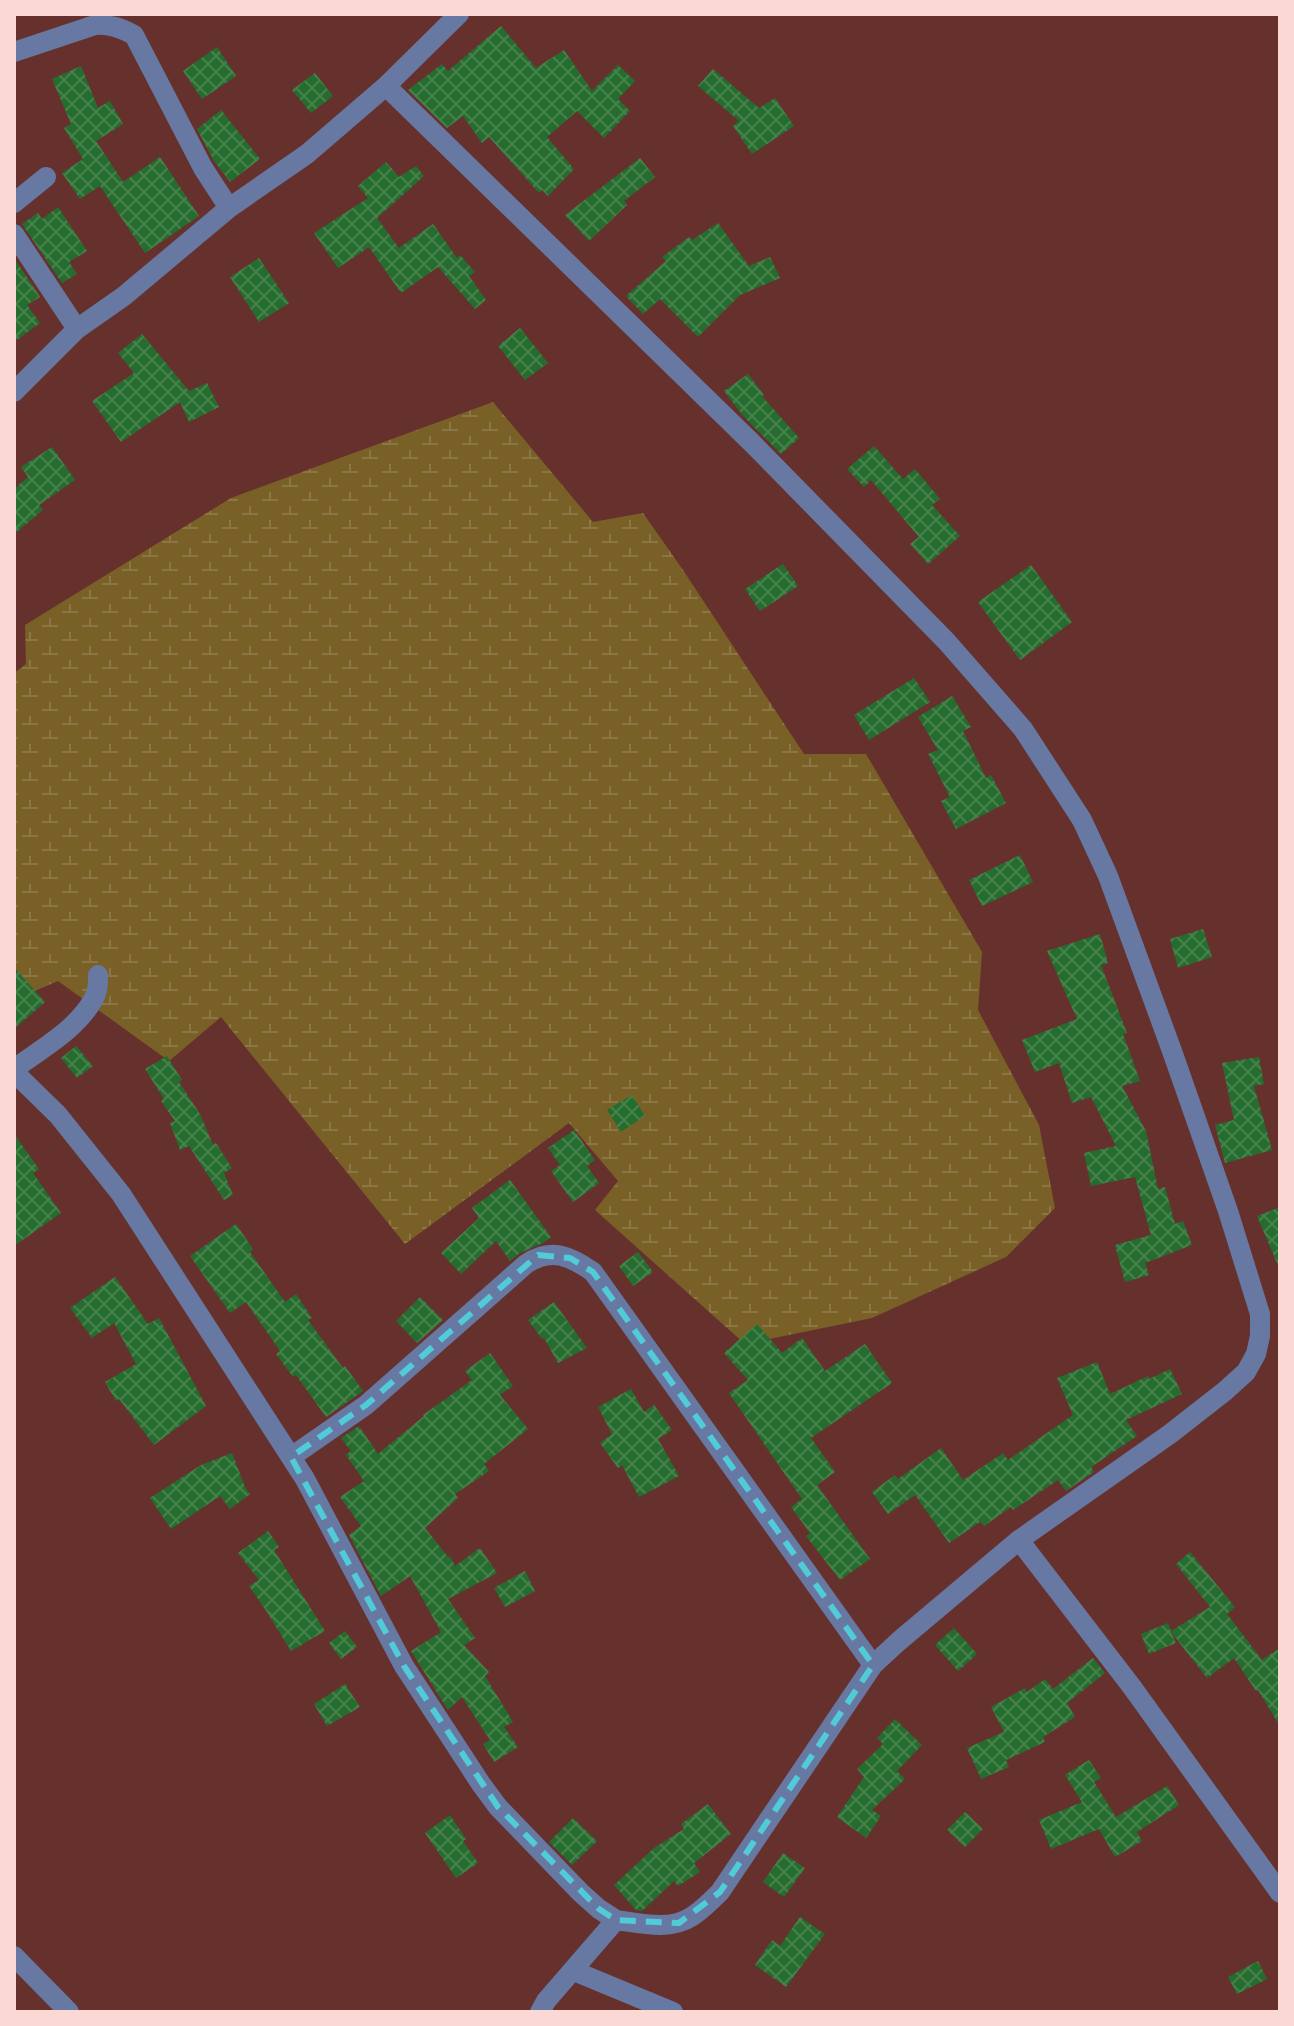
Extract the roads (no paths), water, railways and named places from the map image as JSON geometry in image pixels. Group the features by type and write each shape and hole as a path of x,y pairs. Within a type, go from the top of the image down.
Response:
{"street":[{"path":"14,392 77,329 124,296 229,208 307,154 386,86 459,14"},
{"path":"14,52 95,25 107,24 134,35 203,168 229,208"},
{"path":"98,975 93,1000 74,1024 14,1071 58,1115 121,1194 305,1479 404,1666 481,1784 498,1807 581,1893 616,1920 663,1924 691,1918 720,1892 873,1665 1019,1540 1170,1434 1225,1391 1246,1372 1256,1354 1260,1314 1228,1211 1108,876 1082,820 1023,729 947,642 752,443 386,86"},
{"path":"14,203 46,177"},
{"path":"14,234 77,329"},
{"path":"291,1457 366,1405 538,1255 570,1258 593,1272 873,1665"},
{"path":"1019,1540 1132,1687 1280,1893"},
{"path":"540,2012 616,1920"},
{"path":"14,1956 69,2012"},
{"path":"574,1971 673,2012"}]}
